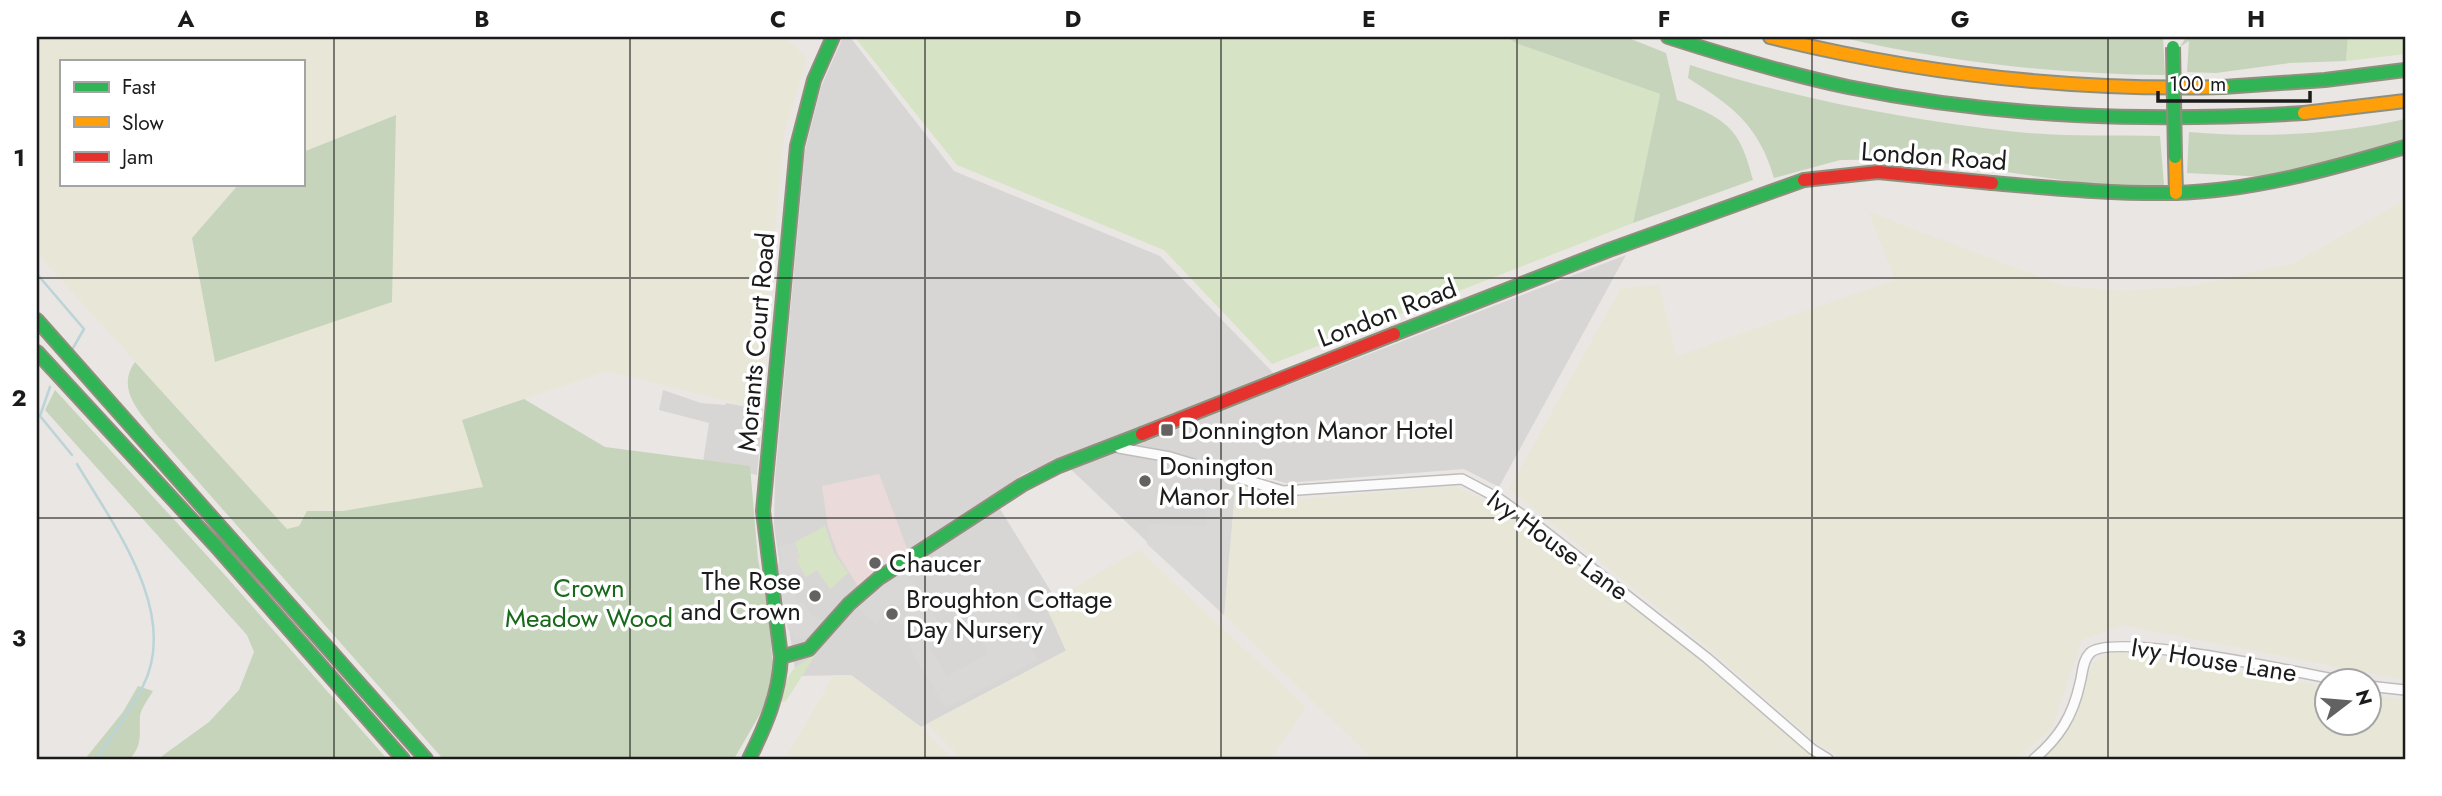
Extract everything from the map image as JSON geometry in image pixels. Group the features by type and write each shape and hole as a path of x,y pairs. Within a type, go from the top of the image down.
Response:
{"main road":[{"name":"Morants Court Road","path":"781,657 767,560 764,511 797,146 814,80 833,37"},
{"path":"1668,37 1825,82 1907,98 2015,112 2123,119 2218,119 2339,110 2405,100"},
{"path":"1770,37 1938,73 2084,87 2153,90 2260,87 2405,70"},
{"path":"2173,42 2176,192"},
{"name":"London Road","path":"781,657 809,649 849,604 879,578 1022,485 1115,444 1609,250 1807,178 1892,172 2090,192 2176,192 2309,175 2405,147"},
{"path":"37,320 426,759"},
{"path":"37,352 215,545 403,759"},
{"path":"749,759 777,696 781,657"}],"street":[{"name":"Ivy House Lane","path":"1115,444 1170,457 1283,491 1462,479 1498,498 1538,526 1707,658 1812,749 1828,759"},
{"name":"Ivy House Lane","path":"2034,759 2055,741 2065,727 2074,708 2088,654 2104,646 2147,647 2312,676"},
{"path":"2382,688 2405,691"}],"shaded area":[{"path":"37,37 785,37 807,58 784,133 759,409 607,371 463,419 483,487 343,511 323,509 299,526 287,529 37,253","holes":["60,60 304,60 304,152 395,115 216,362 192,239 237,186 60,186"]},
{"path":"843,37 850,37 954,171 1160,256 1286,386 1626,255 1499,487 1464,469 1286,483 1242,471 1235,481 1224,615 1060,459 1023,474 992,496 1055,598 1045,605 1067,650 921,727 851,675 796,676 774,526 775,479 805,150 821,87"},
{"path":"2405,200 2405,680 2382,676 2382,666 2333,666 2122,625 2082,640 2052,728 2016,759 1844,759 1814,741 1706,646 1509,489 1621,288 1659,285 1676,356 1895,280 1869,212 2063,286 2126,291 2192,286 2294,263"},
{"path":"663,390 701,403 726,403 763,410 757,475 703,462 709,423 659,410"},
{"path":"879,474 908,551 858,586 838,555 828,527 822,486"},
{"path":"1235,481 1281,501 1454,486 1538,526 1706,659 1821,759 1373,759 1224,615"},
{"path":"1208,489 1235,490 1224,615 1147,544 1148,524 1206,526"},
{"path":"795,542 800,557 796,560 802,572 795,576 793,584 797,604 803,601 813,617 824,620 805,638 796,639 788,629 776,564 783,563 780,547"},
{"path":"1139,550 1306,707 1270,759 962,759 927,724 1066,651 1045,604"},
{"path":"902,567 919,590 896,608 903,617 925,602 942,628 925,639 947,677 988,653 981,640 974,645 958,618 1006,591 1037,660 946,708 910,647 911,631 895,620 882,618 876,625 856,605"},
{"path":"2114,651 2312,685 2312,736 2382,736 2382,696 2405,700 2405,759 2035,759 2060,737 2094,662"},
{"path":"834,675 851,675 921,727 952,759 785,759"}],"green space":[{"path":"859,37 1506,37 1518,44 1660,94 1633,223 1272,364 1164,250 957,165 857,40"},
{"path":"1506,37 1626,37 1666,53 1677,100 1708,113 1729,128 1743,148 1753,180 1633,223 1660,94 1518,44"},
{"path":"1840,37 2163,37 2165,75 2001,65"},
{"path":"2186,37 2348,37 2346,61 2289,63 2216,73 2187,72 2189,41 2180,47"},
{"path":"2348,37 2405,37 2405,54 2346,61"},
{"path":"1690,65 1811,98 1934,121 2035,134 2160,136 2164,185 2112,187 1915,159 1840,160 1774,178 1761,144 1752,131 1731,108 1688,78"},
{"path":"396,115 392,302 215,362 192,238 237,186 304,186 304,152"},
{"path":"2405,119 2405,141 2267,177 2187,173 2189,132 2297,134 2352,129"},
{"name":"Crown Meadow Wood","path":"135,362 287,529 299,526 307,511 343,511 483,487 462,420 524,399 605,447 750,466 758,560 768,609 773,668 764,707 734,759 443,759 144,419 129,392 130,372"},
{"path":"55,390 223,573 387,759 158,759 209,722 239,690 254,652 247,635 45,410"},
{"path":"825,526 834,553 848,573 830,589 817,570 806,577 796,559 800,557 795,542"},
{"path":"816,654 786,701 782,702 791,672"},
{"path":"138,686 153,691 143,706 140,739 134,754 130,759 85,759 123,712"}],"waterway":[{"path":"37,274 84,329 73,348"},
{"path":"50,387 40,416 72,455"},
{"path":"77,464 124,542 138,571 154,629 152,658 143,686 97,759"}],"traffic: fast":[{"path":"749,759 771,710 781,657 763,511 797,146 814,80 833,37"},
{"path":"1668,37 1825,82 1961,105 2132,117 2304,113"},
{"path":"2173,47 2175,157"},
{"path":"2223,87 2325,80 2405,70"},
{"path":"1992,183 2128,193 2204,191 2291,178 2405,147"},
{"path":"1394,334 1609,250 1804,180"},
{"path":"37,320 426,759"},
{"path":"37,352 215,545 403,759"},
{"path":"781,657 809,649 849,604 879,578 1022,485 1059,466 1142,434"}],"traffic: slow":[{"path":"1770,37 1882,61 1995,77 2108,86 2223,87"},
{"path":"2304,113 2405,101"},
{"path":"2175,157 2176,193"}],"traffic: jam":[{"path":"1804,180 1878,172 1992,183"},
{"path":"1142,434 1394,334"}],"place":[{"name":"Donnington Manor Hotel","path":"1167,430"},
{"name":"Donington Manor Hotel","path":"1145,481"},
{"name":"Chaucer","path":"875,563"},
{"name":"The Rose and Crown","path":"815,596"},
{"name":"Broughton Cottage Day Nursery","path":"892,614"}]}
